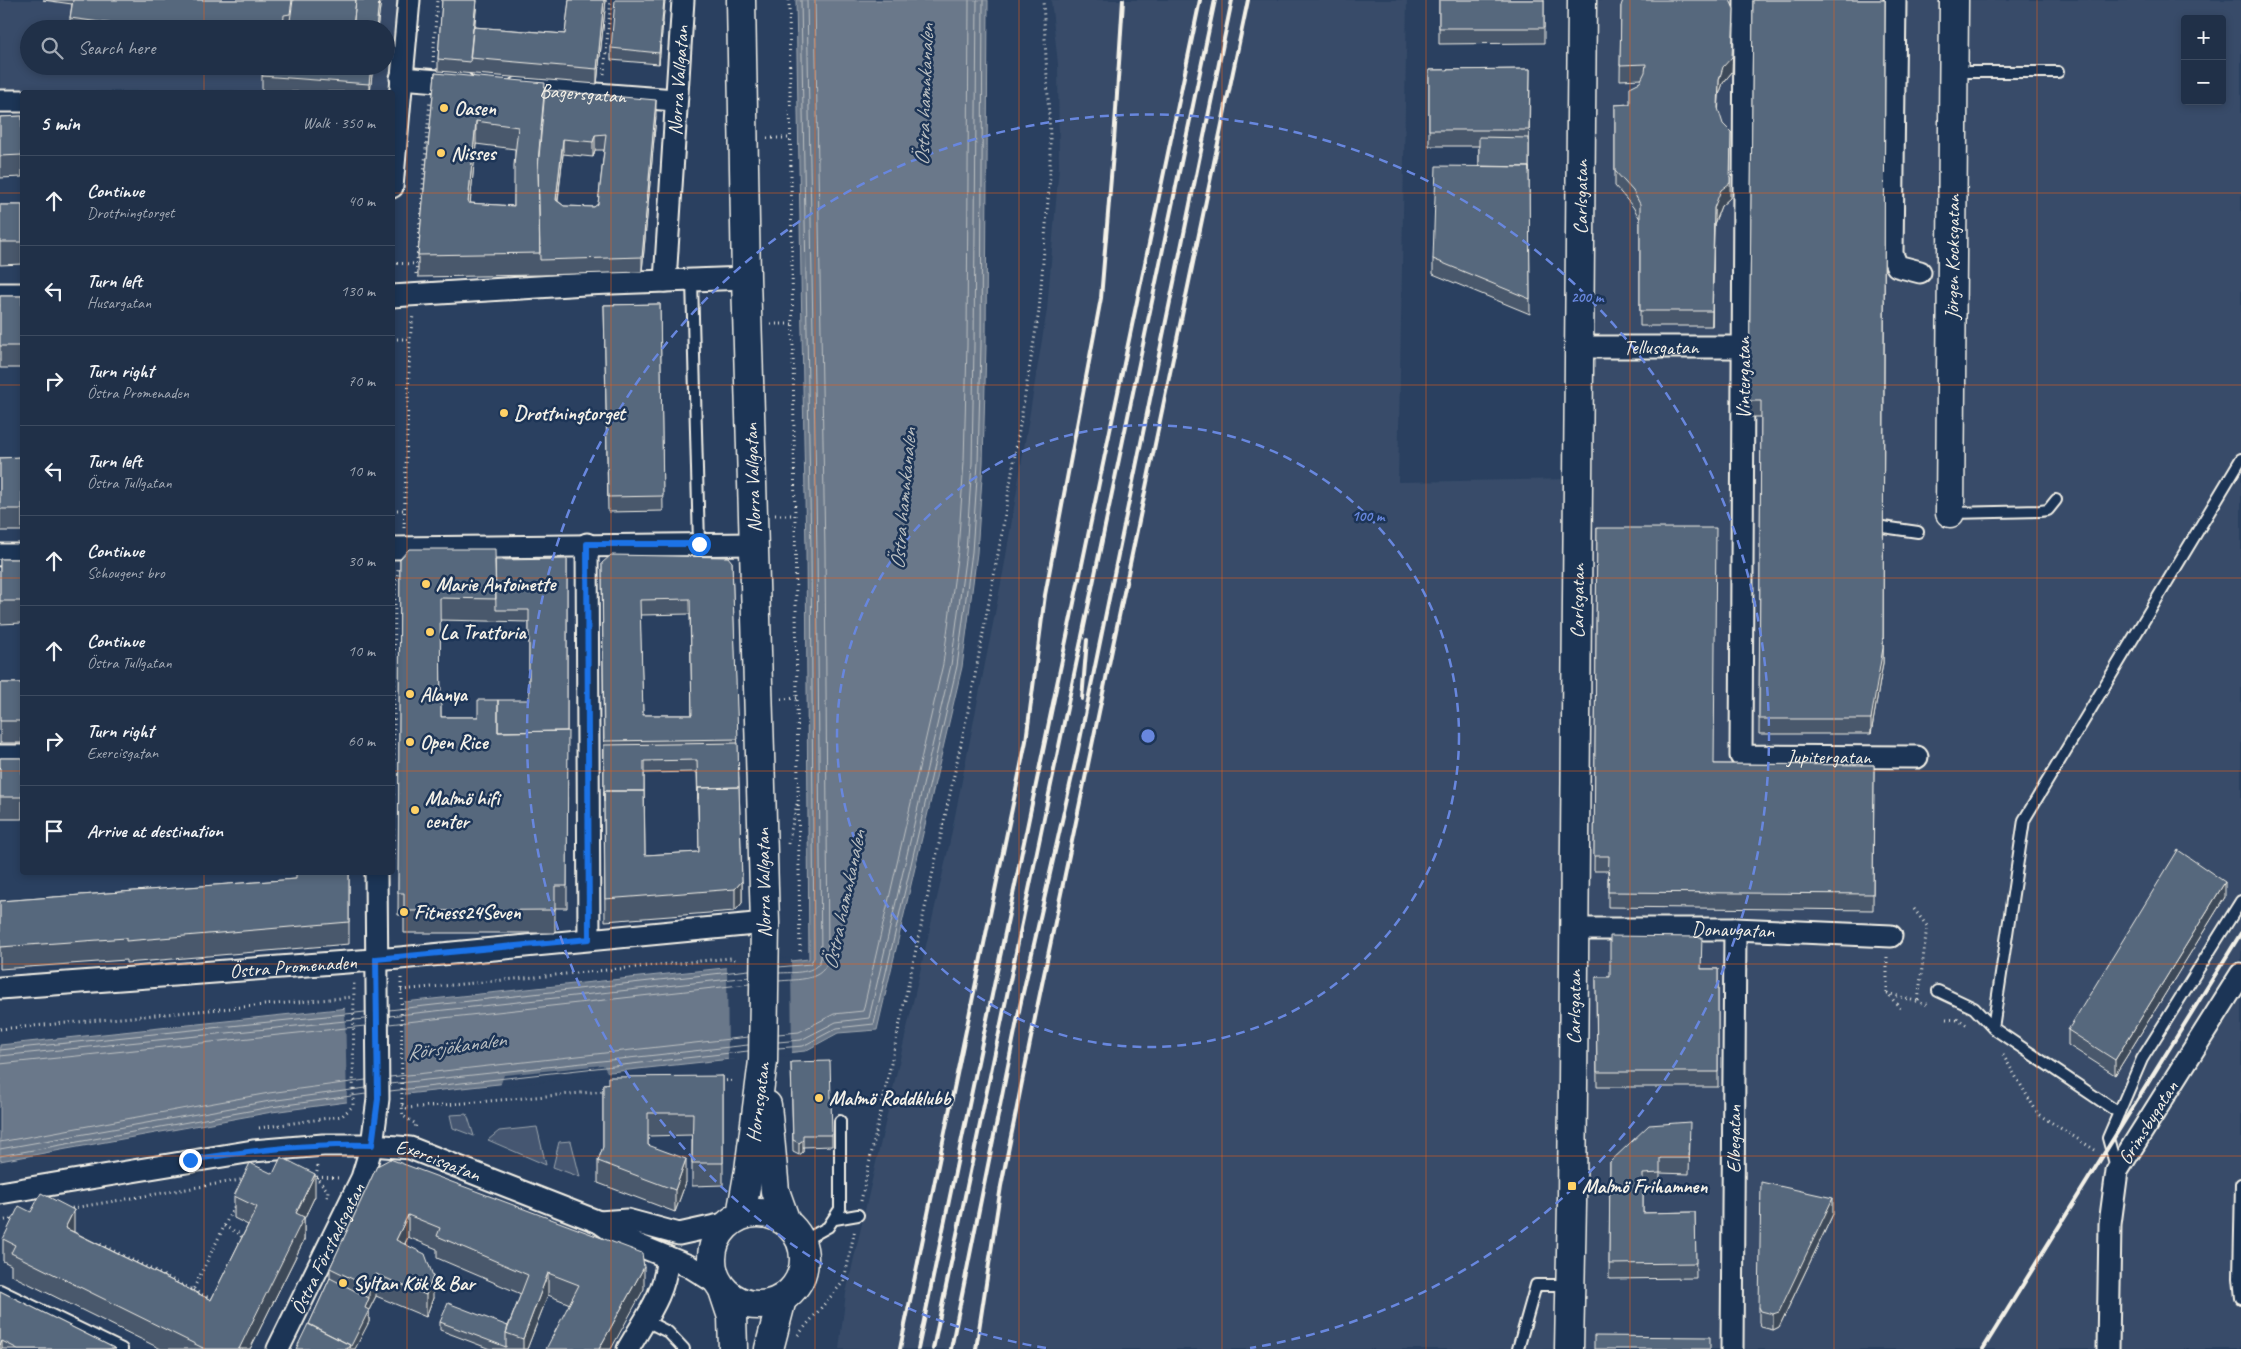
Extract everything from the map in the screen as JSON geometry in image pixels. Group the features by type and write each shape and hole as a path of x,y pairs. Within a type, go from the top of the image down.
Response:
{"street":[{"path":"395,151 410,0"},
{"name":"Norra Vallgatan","path":"665,281 675,100 683,0"},
{"name":"Norra Vallgatan","path":"741,0 746,278 765,923 763,1061"},
{"name":"Carlsgatan","path":"1581,1349 1572,1203 1582,0"},
{"name":"Vintergatan","path":"1741,756 1745,0"},
{"name":"Jörgen Kocksgatan","path":"1895,0 1892,254 1897,266 1920,272"},
{"name":"Jörgen Kocksgatan","path":"1950,513 1954,0"},
{"name":"Bagersgatan","path":"401,78 675,100"},
{"path":"0,101 20,101"},
{"path":"395,296 746,278"},
{"path":"0,294 20,294"},
{"name":"Tellusgatan","path":"1579,347 1743,347"},
{"path":"395,548 587,544 754,544"},
{"path":"587,544 589,939"},
{"path":"0,555 20,555"},
{"path":"0,756 20,756"},
{"name":"Jupitergatan","path":"1741,756 1917,756"},
{"name":"Östra Förstadsgatan","path":"278,1349 362,1178 372,1145 378,1099 375,1000 376,875"},
{"name":"Östra Promenaden","path":"0,988 376,959 765,923"},
{"name":"Donaugatan","path":"1574,928 1735,929 1891,936"},
{"name":"Elbegatan","path":"1732,1349 1735,929"},
{"name":"Grimsbygatan","path":"2108,1349 2110,1224 2117,1171 2241,974"},
{"name":"Hornsgatan","path":"734,1349 732,1317 711,1259 713,1245 719,1234 735,1219 749,1170 763,1061"},
{"name":"Hornsgatan","path":"763,1061 775,1191 804,1258 801,1276 794,1289 782,1299 781,1345"},
{"name":"Exercisgatan","path":"0,1193 253,1151 323,1145 372,1145 410,1148 599,1222 622,1239 667,1257 720,1286"},
{"path":"735,1219 764,1213 793,1232"},
{"name":"Exercisgatan","path":"599,1222 627,1220 679,1234 735,1219"},
{"path":"628,1349 658,1299 667,1273 667,1257"},
{"name":"Carlsgatan","path":"1569,1349 1576,1285"},
{"path":"720,1286 733,1299 745,1304 764,1305 782,1299"}],"lane":[{"path":"1953,72 2058,72"},
{"path":"692,280 699,544"},
{"path":"1993,1028 2024,820 2241,459"},
{"path":"1950,513 2040,512 2048,510 2056,500"},
{"path":"1883,527 1918,532"},
{"path":"2117,1171 2108,1138 2142,1059 2241,901"},
{"path":"1938,991 1974,1008 1993,1028 2118,1113"},
{"path":"793,1232 828,1227 835,1219 841,1200 840,1121"},
{"path":"2241,1184 2241,1298"},
{"path":"835,1219 858,1215"},
{"path":"1518,1349 1536,1284 1576,1285"},
{"path":"0,1290 122,1349"},
{"path":"644,1320 668,1332 684,1349"}],"path":[{"path":"603,94 611,0"},
{"path":"789,0 800,955"},
{"path":"781,1345 844,1281 970,702 1001,538 1039,311 1048,203 1050,136 1042,0"},
{"path":"761,138 790,138"},
{"path":"395,263 416,264"},
{"path":"765,324 793,324"},
{"path":"395,339 410,340"},
{"path":"395,510 406,510"},
{"path":"772,515 795,515"},
{"path":"778,699 797,698"},
{"path":"788,849 798,796"},
{"path":"1914,909 1927,926 1918,1002"},
{"path":"1891,936 1888,951 1887,993 1901,1009"},
{"path":"401,990 731,958 737,961"},
{"path":"1887,993 1934,1006"},
{"path":"0,1029 354,997"},
{"path":"401,998 402,1105 404,1116 416,1124 410,1148"},
{"path":"353,1102 354,1003"},
{"path":"1953,1015 1972,1029"},
{"path":"1946,1019 1958,1020"},
{"path":"1998,1046 2038,1114 2093,1149 2117,1171"},
{"path":"712,1081 735,1080"},
{"path":"402,1105 407,1108 613,1090"},
{"path":"307,1177 362,1178"},
{"path":"244,1187 248,1178"},
{"path":"66,1209 255,1178"},
{"path":"193,1290 239,1195"},
{"path":"0,1221 19,1217"},
{"path":"224,1226 240,1234 243,1241 242,1247"},
{"path":"97,1250 100,1244 217,1302"},
{"path":"214,1308 221,1294"}],"shaded area":[{"path":"0,0 400,0 395,68 395,20 20,20 20,75 394,75 394,81 387,90 20,90 20,92 0,97"},
{"path":"1051,0 1407,0 1398,482 1571,479 1578,0 2241,0 2241,1349 839,1349 846,1293 949,846 1004,568 1047,310 1059,166 1058,64"},
{"path":"467,1114 474,1136 453,1128 450,1115"},
{"path":"537,1127 546,1165 488,1140 499,1131"},
{"path":"571,1141 580,1177 553,1167 559,1142"}],"water":[{"path":"796,0 988,0 986,345 983,463 977,553 962,667 877,1030 838,1033 805,1051 406,1094 272,1112 0,1161 0,1045 809,959 806,551"}],"pier":[{"path":"791,958 792,1055 728,1060 727,965"},
{"path":"404,1001 405,1096 347,1103 345,1007"},
{"path":"603,1065 607,1072 612,1073 500,1086 504,1075"}],"building":[{"path":"73,0 292,0 290,14 284,15 284,20 85,20 70,18"},
{"path":"293,0 356,0 354,20 290,20"},
{"path":"356,0 379,0 377,20 354,20"},
{"path":"442,0 476,0 470,62 438,59"},
{"path":"569,0 604,0 597,69 470,58 473,27 565,34"},
{"path":"615,0 664,0 659,53 611,48"},
{"path":"1439,0 1544,0 1544,28 1439,28"},
{"path":"1623,0 1730,0 1734,9 1732,57 1723,67 1719,80 1718,108 1723,124 1731,132 1730,183 1721,190 1714,208 1712,311 1640,311 1640,204 1633,191 1615,171 1615,105 1630,104 1630,87 1640,82 1645,72 1646,64 1620,65 1621,6"},
{"path":"1753,0 1885,0 1883,648 1871,719 1759,719 1761,401 1749,401"},
{"path":"1530,69 1529,130 1429,130 1429,70"},
{"path":"435,73 545,83 538,162 540,253 418,255","holes":["476,121 518,127 514,165 514,206 468,203"]},
{"path":"262,75 370,75 369,84"},
{"path":"545,90 656,100 642,257 540,260 538,168","holes":["606,134 598,204 594,207 564,206 556,200 563,139 593,142 595,135"]},
{"path":"20,116 20,155 0,156 0,117"},
{"path":"1479,137 1529,138 1529,167 1479,166"},
{"path":"1436,166 1529,167 1530,299 1433,259"},
{"path":"0,205 20,205 20,242 0,242"},
{"path":"0,296 20,296 20,346 0,346"},
{"path":"660,304 663,496 608,497 604,305"},
{"path":"20,457 20,509 0,509 0,458"},
{"path":"1597,528 1716,528 1714,764 1874,765 1873,894 1608,892 1609,856 1594,856"},
{"path":"409,549 495,549 496,599 440,598 441,717 478,717 478,700 498,700 498,732 568,731 567,886 555,886 555,910 404,911 404,893 398,893 400,559"},
{"path":"611,555 728,557 732,562 738,739 604,741 602,563","holes":["690,599 692,715 643,715 640,600"]},
{"path":"0,559 20,559 20,601 0,601"},
{"path":"567,559 567,731 498,732 498,700 529,700 529,610 496,610 495,560"},
{"path":"0,683 20,683 20,721 0,721"},
{"path":"738,743 739,787 698,788 698,799 697,760 644,761 644,791 604,791 604,745"},
{"path":"0,758 20,758 20,797 0,797"},
{"path":"739,787 742,881 735,889 605,899 604,791 644,791 645,855 699,852 698,788"},
{"path":"2178,850 2225,882 2115,1060 2068,1030"},
{"path":"296,875 349,875 349,922 126,941 126,938 0,947 0,901 296,879"},
{"path":"1610,936 1702,937 1701,969 1718,969 1718,1072 1597,1072 1596,977 1610,977"},
{"path":"830,1061 832,1135 803,1135 803,1140 799,1143 793,1140 791,1062"},
{"path":"723,1076 723,1163 692,1163 693,1113 648,1113 648,1145 686,1159 675,1190 598,1161 603,1147 603,1084 608,1084 608,1077"},
{"path":"1690,1122 1689,1158 1660,1158 1660,1173 1643,1174 1643,1213 1695,1212 1696,1263 1609,1264 1610,1162 1649,1125"},
{"path":"281,1157 315,1174 296,1213 304,1217 239,1349 205,1349 11,1253 15,1245 3,1239 19,1206 31,1212 41,1193 74,1210 65,1228 211,1300 257,1207 234,1196 250,1163 273,1174"},
{"path":"390,1159 642,1253 644,1267 599,1349 546,1349 579,1285 548,1273 523,1339 506,1333 528,1275 437,1236 440,1228 408,1215 396,1240 425,1254 433,1276 426,1295 376,1274 369,1287 330,1268 377,1166"},
{"path":"1761,1182 1833,1198 1779,1312 1773,1314 1761,1311 1759,1307"},
{"path":"330,1278 369,1298 365,1308 369,1310 350,1348 350,1345 309,1324"},
{"path":"0,1291 116,1349 18,1349 2,1341 0,1345"},
{"path":"448,1303 508,1326 506,1347 440,1322"},
{"path":"308,1324 350,1345 347,1349 296,1349"},
{"path":"1594,1336 1710,1337 1710,1349 1594,1349"}],"railway":[{"path":"900,1349 1026,741 1045,595 1101,298 1123,0"},
{"path":"918,1349 1200,0"},
{"path":"933,1349 1215,0"},
{"path":"951,1349 1020,1006 1077,754 1232,0"},
{"path":"976,1349 1001,1186 1248,0"},
{"path":"1082,699 1087,640"},
{"path":"1983,1349 2241,933"}],"place":[{"name":"Oasen","path":"444,108"},
{"name":"Nisses","path":"441,153"},
{"name":"Drottningtorget","path":"504,413"},
{"name":"Marie Antoinette","path":"426,584"},
{"name":"La Trattoria","path":"430,632"},
{"name":"Alanya","path":"410,694"},
{"name":"Open Rice","path":"410,742"},
{"name":"Malmö hifi center","path":"415,810"},
{"name":"Fitness24Seven","path":"404,912"},
{"name":"Malmö Roddklubb","path":"819,1098"},
{"name":"Malmö Frihamnen","path":"1572,1186"},
{"name":"Syltan Kök & Bar","path":"343,1283"}],"route":[{"path":"190,1160 253,1151 323,1145 372,1145 378,1099 375,1000 376,959 589,939 587,544 699,544"}],"water label":[{"name":"Östra hamnkanalen","path":"924,95"},
{"name":"Östra hamnkanalen","path":"903,499"},
{"name":"Östra hamnkanalen","path":"844,900"},
{"name":"Rörsjökanalen","path":"456,1046"}]}
